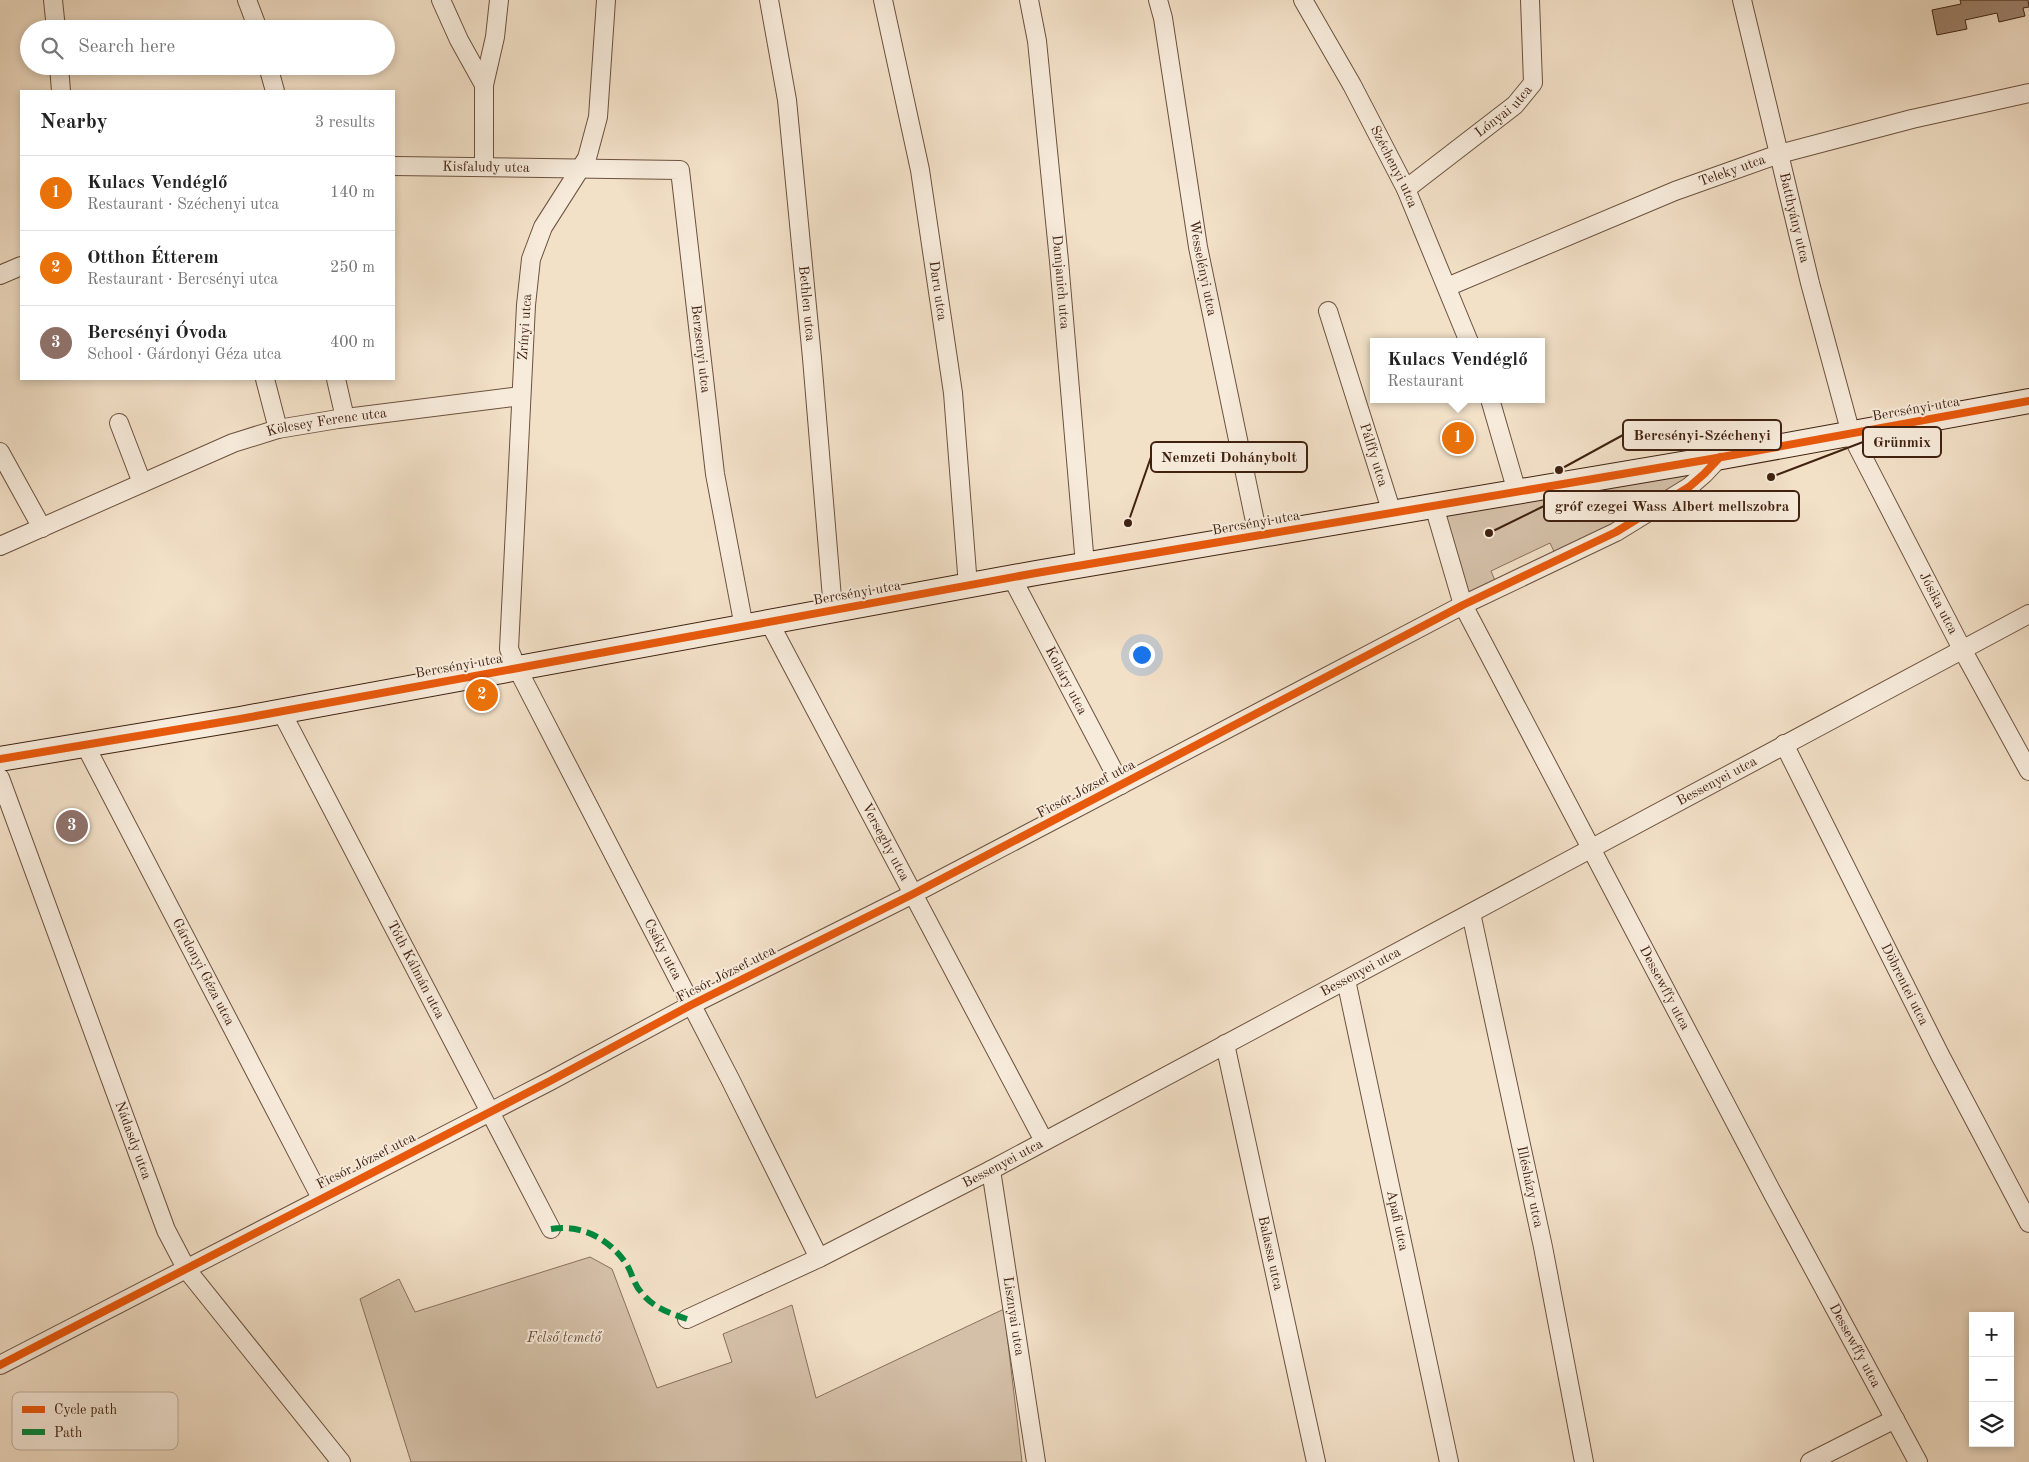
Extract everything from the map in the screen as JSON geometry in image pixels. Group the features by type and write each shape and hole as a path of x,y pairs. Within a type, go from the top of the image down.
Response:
{"street":[{"path":"52,0 55,20"},
{"path":"247,0 255,20"},
{"path":"441,0 459,40 484,85"},
{"path":"484,166 484,85 495,36 500,0"},
{"name":"Zrínyi utca","path":"517,668 509,649 526,306 531,258 544,227 587,158 598,118 606,0"},
{"name":"Bethlen utca","path":"769,0 786,100 811,348 833,610"},
{"name":"Daru utca","path":"883,0 920,170 952,383 968,586"},
{"name":"Damjanich utca","path":"1029,0 1037,41 1058,251 1085,565"},
{"name":"Wesselényi utca","path":"1158,0 1163,18 1198,247 1258,536"},
{"name":"Széchenyi utca","path":"1303,0 1352,85 1406,189 1467,338"},
{"name":"Lónyai utca","path":"1406,189 1515,105 1533,83 1530,0"},
{"name":"Batthyány utca","path":"1742,0 1810,283 1850,434"},
{"path":"60,75 61,90"},
{"path":"271,75 275,90"},
{"name":"Teleky utca","path":"1447,288 1675,191 1779,154 1912,119 2029,93"},
{"name":"Kisfaludy utca","path":"395,166 580,169"},
{"name":"Berzsenyi utca","path":"580,169 680,170 714,474 744,626"},
{"path":"0,275 20,266"},
{"name":"Pálffy utca","path":"1328,311 1392,513"},
{"path":"265,380 278,429"},
{"path":"336,380 345,418"},
{"name":"Kölcsey Ferenc utca","path":"0,546 233,443 278,429 345,418 521,396"},
{"name":"Bercsényi utca","path":"0,758 85,746 1085,565 1720,457 2029,401"},
{"path":"1491,403 1517,492"},
{"path":"119,423 142,483"},
{"name":"Jósika utca","path":"1850,434 1962,649 2029,771"},
{"path":"0,452 42,528"},
{"path":"1463,605 1616,532 1689,487 1720,457"},
{"name":"Dessewffy utca","path":"1434,506 1463,605 1769,1187 1918,1462"},
{"name":"Koháry utca","path":"1012,578 1121,785"},
{"name":"Ficsór József utca","path":"0,1365 187,1270 691,1005 913,894 1463,605"},
{"name":"Bessenyei utca","path":"687,1319 819,1258 991,1170 2029,614"},
{"name":"Verseghy utca","path":"769,622 1044,1141"},
{"name":"Csáky utca","path":"517,668 819,1258"},
{"name":"Tóth Kálmán utca","path":"281,711 551,1229"},
{"name":"Döbrentei utca","path":"1784,744 1940,1055 2029,1223"},
{"name":"Gárdonyi Géza utca","path":"85,746 321,1198"},
{"name":"Nádasdy utca","path":"0,778 166,1230 187,1270 341,1462"},
{"name":"Illésházy utca","path":"1472,913 1543,1247 1584,1462"},
{"name":"Apafi utca","path":"1346,980 1449,1462"},
{"name":"Balassa utca","path":"1226,1044 1316,1462"},
{"name":"Lisznyai utca","path":"991,1170 1036,1462"},
{"path":"1810,1462 1895,1419"}],"green space":[{"path":"1719,458 1558,560 1550,543 1491,571 1498,588 1463,605 1435,506"},
{"name":"Felső temető","path":"590,1257 612,1269 657,1388 732,1362 723,1334 792,1305 816,1398 1004,1309 1022,1462 411,1462 360,1299 399,1279 415,1312"}],"building":[{"path":"1960,0 2028,0 2029,7 2023,8 2025,16 1999,22 1997,13 1965,20 1967,29 1937,35 1932,10 1961,4"}],"marked path":[{"path":"551,1229 562,1228 584,1231 604,1241 627,1265 637,1286 650,1302 661,1309 687,1319"}],"cycle path":[{"path":"0,759 240,719 1036,573 1711,459 2029,401"},
{"path":"0,1365 550,1081 691,1005 913,894 1463,605 1616,532 1689,487 1720,457"}],"place":[{"name":"Kulacs Vendéglő","path":"1458,438"},
{"name":"Bercsényi-Széchenyi","path":"1559,470"},
{"name":"Grünmix","path":"1771,477"},
{"name":"Nemzeti Dohánybolt","path":"1128,523"},
{"name":"gróf czegei Wass Albert mellszobra","path":"1489,533"},
{"name":"Otthon Étterem","path":"482,695"},
{"name":"Bercsényi Óvoda","path":"72,826"}]}
